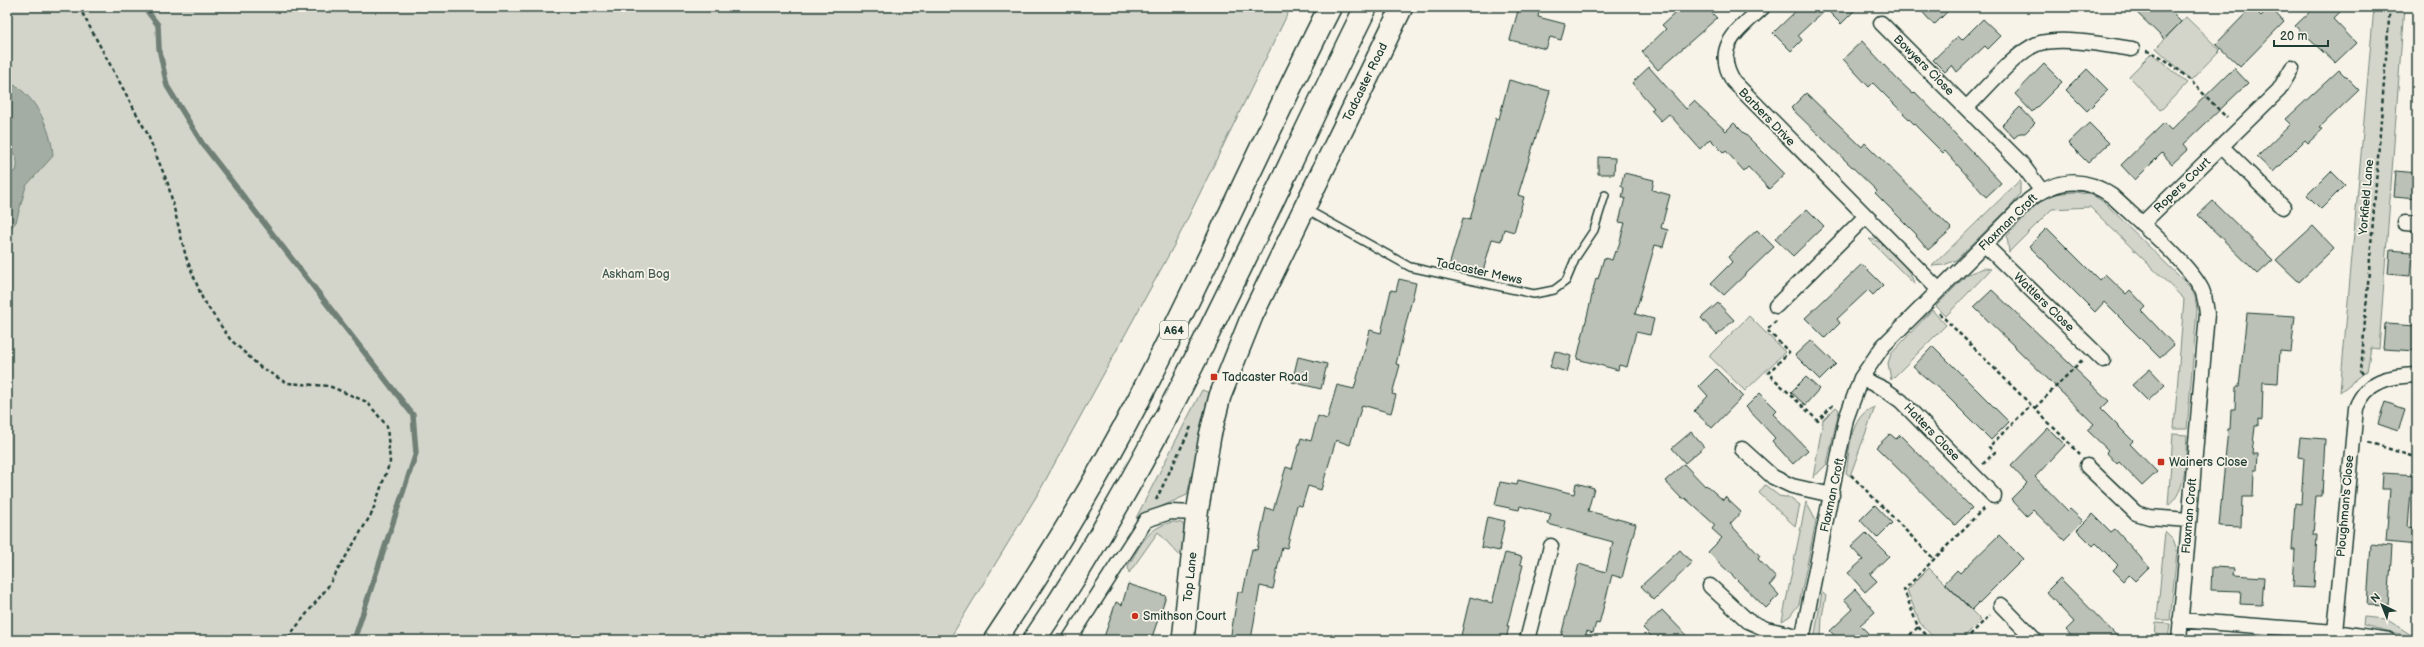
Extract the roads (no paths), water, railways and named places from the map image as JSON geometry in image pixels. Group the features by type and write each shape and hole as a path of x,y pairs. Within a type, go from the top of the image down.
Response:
{"highway":[{"name":"A64","path":"995,640 1090,489 1139,400 1199,281 1330,7"},
{"name":"A64","path":"1034,640 1108,522 1166,418 1366,7"}],"street":[{"name":"Tadcaster Road","path":"1197,513 1210,436 1220,396 1252,316 1402,7"},
{"name":"Barbers Drive","path":"1763,7 1727,44 1724,57 1726,69 1733,82 1865,217 1938,289"},
{"name":"Bowyers Close","path":"1881,23 2021,163 2041,190"},
{"path":"1967,108 2021,54 2037,44 2054,41 2132,49"},
{"name":"Ropers Court","path":"2142,224 2279,90 2292,68"},
{"path":"2222,147 2283,208"},
{"name":"Flaxman Croft","path":"1802,639 1850,405 1861,378 1882,346 1938,289 2041,190 2072,181 2086,182 2100,188 2112,196 2142,224 2193,277 2202,290 2206,303 2207,314 2188,520 2179,640"},
{"path":"1776,306 1865,217"},
{"name":"Wattlers Close","path":"1985,244 2103,360"},
{"name":"Ploughman's Close","path":"2335,632 2352,437 2356,408 2361,396 2371,386 2384,379 2417,375"},
{"name":"Hatters Close","path":"1861,378 1884,389 1901,401 1994,496"},
{"path":"1742,449 1773,477 1792,486 1832,495"},
{"path":"2087,466 2136,513 2188,520"},
{"path":"1069,640 1146,520 1170,512 1197,513"},
{"name":"Top Lane","path":"1183,640 1197,513"},
{"path":"1527,640 1551,546"},
{"path":"1710,586 1748,621 1766,630 1802,639"},
{"path":"2001,605 2035,640"},
{"path":"2180,620 2335,632 2388,640"}],"lane":[{"name":"Tadcaster Mews","path":"1304,208 1410,267 1534,294 1554,290 1566,281 1576,257 1594,230 1605,195"}],"waterway":[{"path":"144,7 158,25 159,48 167,86 202,143 413,415 416,453 354,640"}],"place":[{"name":"Tadcaster Road","path":"1214,377"},
{"name":"Wainers Close","path":"2161,462"},
{"name":"Smithson Court","path":"1135,616"}],"park label":[{"name":"Askham Bog","path":"636,274"}]}
